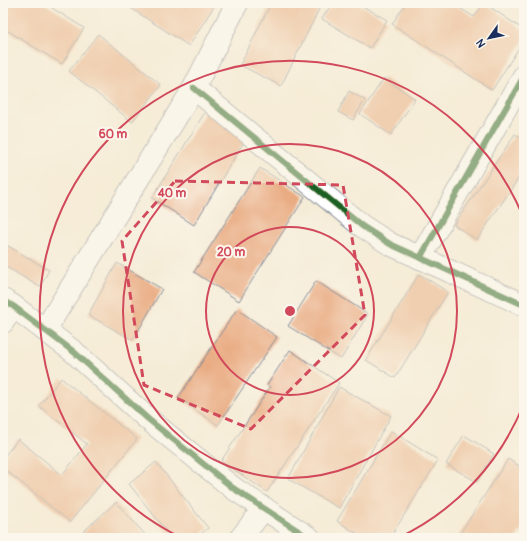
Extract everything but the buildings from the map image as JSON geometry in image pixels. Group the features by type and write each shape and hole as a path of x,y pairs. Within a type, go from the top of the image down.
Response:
{"street":[{"path":"45,330 194,88 238,3"},
{"path":"420,258 524,76"},
{"path":"194,88 362,226 390,244 524,305"},
{"path":"6,309 45,330 74,352 148,419 234,488 309,538"},
{"path":"241,538 264,508"}],"highlighted area":[{"path":"175,181 343,185 365,315 251,429 144,385 122,241"}],"cycle path":[{"path":"420,258 524,76"},
{"path":"194,88 362,226 390,244 524,305"},
{"path":"3,300 74,352 148,419 233,488 309,538"}]}
